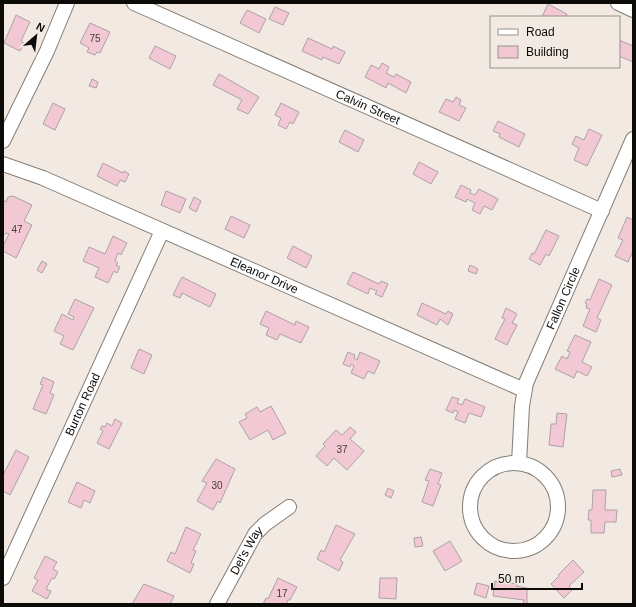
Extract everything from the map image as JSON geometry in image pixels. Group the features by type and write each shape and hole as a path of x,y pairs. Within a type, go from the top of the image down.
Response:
{"street":[{"path":"3,141 47,51 67,3"},
{"name":"Calvin Street","path":"134,3 602,211"},
{"path":"618,3 633,10"},
{"name":"Fallon Circle","path":"519,463 524,390 532,368 633,139"},
{"name":"Eleanor Drive","path":"3,164 43,178 524,390"},
{"name":"Burton Road","path":"3,578 162,231"},
{"path":"519,463 537,469 550,481 558,498 558,516 550,533 542,541 526,550 508,550 490,544 477,531 471,514 471,501 477,484 490,470 501,465 519,463"},
{"name":"Del's Way","path":"217,604 255,534 265,524 289,507"}],"building":[{"path":"548,4 567,14 566,16 542,16"},
{"path":"275,7 289,13 283,25 269,19"},
{"path":"247,10 266,19 259,33 240,23"},
{"path":"16,15 30,22 21,41 24,43 20,51 4,43"},
{"path":"90,23 110,32 100,53 97,52 95,55 87,52 89,48 80,43"},
{"path":"308,38 332,49 333,46 345,52 339,64 323,57 322,60 302,51"},
{"path":"620,40 633,46 633,62 620,56"},
{"path":"155,46 176,56 170,69 149,58"},
{"path":"382,63 389,67 386,73 394,77 396,74 411,82 406,93 388,83 386,88 365,77 371,65 379,69"},
{"path":"219,74 259,97 248,114 237,109 242,100 213,85"},
{"path":"92,79 98,82 96,88 89,86"},
{"path":"456,97 461,100 459,105 466,108 459,121 439,112 446,99 453,102"},
{"path":"53,103 65,109 55,130 43,124"},
{"path":"281,103 299,112 293,124 290,122 286,129 278,125 281,118 275,115"},
{"path":"498,121 525,134 519,147 499,137 500,134 493,131"},
{"path":"589,129 602,135 587,166 574,160 579,148 572,144 576,136 584,140"},
{"path":"345,130 364,140 358,152 339,142"},
{"path":"419,162 438,172 431,184 413,174"},
{"path":"103,163 123,173 124,171 129,174 125,182 120,180 117,186 97,176"},
{"path":"461,185 471,190 470,193 475,195 479,189 498,199 492,210 484,206 480,214 472,210 475,203 467,199 466,202 455,197"},
{"path":"166,191 186,199 180,213 161,205"},
{"path":"13,196 32,205 24,221 32,225 16,258 3,251 3,246 9,234 6,233 3,236 3,200 6,202 8,197"},
{"path":"194,197 201,201 196,212 189,208"},
{"path":"231,216 250,225 244,238 225,229"},
{"path":"627,217 633,220 633,251 628,262 615,256 623,240 618,238"},
{"path":"546,230 559,236 549,256 546,254 540,265 529,259 532,253 534,254"},
{"path":"113,236 127,243 121,255 118,253 115,261 118,263 116,265 120,267 117,273 114,271 108,283 95,277 99,268 83,261 89,247 105,254"},
{"path":"293,246 312,256 306,268 287,258"},
{"path":"42,261 47,264 42,273 37,270"},
{"path":"470,265 478,269 476,274 468,271"},
{"path":"353,272 379,284 381,281 388,284 382,297 375,294 377,291 370,288 368,294 347,284"},
{"path":"182,277 216,294 210,307 182,293 180,298 173,295"},
{"path":"599,279 612,285 597,318 601,320 596,332 583,326 590,309 586,308 587,304 585,303 587,299 590,300"},
{"path":"75,299 94,308 73,350 60,344 64,336 54,331 62,314 73,320 74,317 68,314"},
{"path":"422,303 446,314 448,311 453,314 448,325 440,319 437,325 417,315"},
{"path":"506,308 517,314 512,323 517,325 507,345 495,339 505,319 502,318"},
{"path":"266,311 295,325 296,321 309,327 301,343 280,334 277,340 266,335 269,328 260,324"},
{"path":"575,335 591,342 582,362 592,367 587,376 577,371 574,378 555,369 562,356 567,359 570,352 567,351"},
{"path":"139,349 152,355 144,374 131,368"},
{"path":"348,352 355,355 354,358 357,360 360,352 380,361 374,374 368,371 364,379 351,373 354,366 351,364 350,367 343,364"},
{"path":"43,377 54,382 50,393 54,395 46,414 33,409 43,385 40,384"},
{"path":"452,397 459,399 457,403 462,405 465,399 485,407 481,417 469,413 465,423 455,419 458,412 454,410 453,413 446,410"},
{"path":"271,406 286,433 273,440 268,430 250,440 239,422 247,418 245,414 257,407 260,412"},
{"path":"557,413 567,414 563,447 549,445 551,424 556,424"},
{"path":"115,419 122,423 109,449 97,443 103,431 100,429 102,426 105,427 107,423 112,426"},
{"path":"350,427 356,432 350,439 364,451 347,470 334,458 327,466 316,456 325,446 323,444 336,430 342,435"},
{"path":"16,450 29,457 10,495 3,491 3,475"},
{"path":"216,459 235,469 220,503 218,501 213,510 197,501 207,483 202,481"},
{"path":"430,469 442,473 438,484 441,485 433,506 422,502 429,481 425,480"},
{"path":"620,469 622,475 612,477 611,471"},
{"path":"77,482 95,491 90,503 84,500 81,508 68,502"},
{"path":"388,488 394,491 391,498 385,495"},
{"path":"593,490 606,490 605,510 617,510 616,522 605,522 604,533 591,533 591,520 588,520 589,510 592,510"},
{"path":"336,525 355,534 340,560 343,562 339,571 317,559 321,550 324,552"},
{"path":"186,527 201,534 193,550 196,551 191,563 194,564 190,573 167,561 171,552 175,554"},
{"path":"421,537 423,546 415,547 414,538"},
{"path":"450,541 462,561 445,571 433,551"},
{"path":"45,556 57,562 53,569 58,572 54,579 52,578 46,589 51,591 47,599 32,591 38,580 34,578"},
{"path":"573,560 584,572 569,586 572,590 564,598 551,584"},
{"path":"278,578 297,587 290,600 288,600 286,604 263,604 266,598 268,599"},
{"path":"380,578 397,578 396,599 379,598"},
{"path":"495,581 517,584 516,586 527,588 527,604 523,604 524,600 493,596"},
{"path":"477,583 489,586 486,598 474,594"},
{"path":"144,584 174,596 170,604 132,604"}]}
